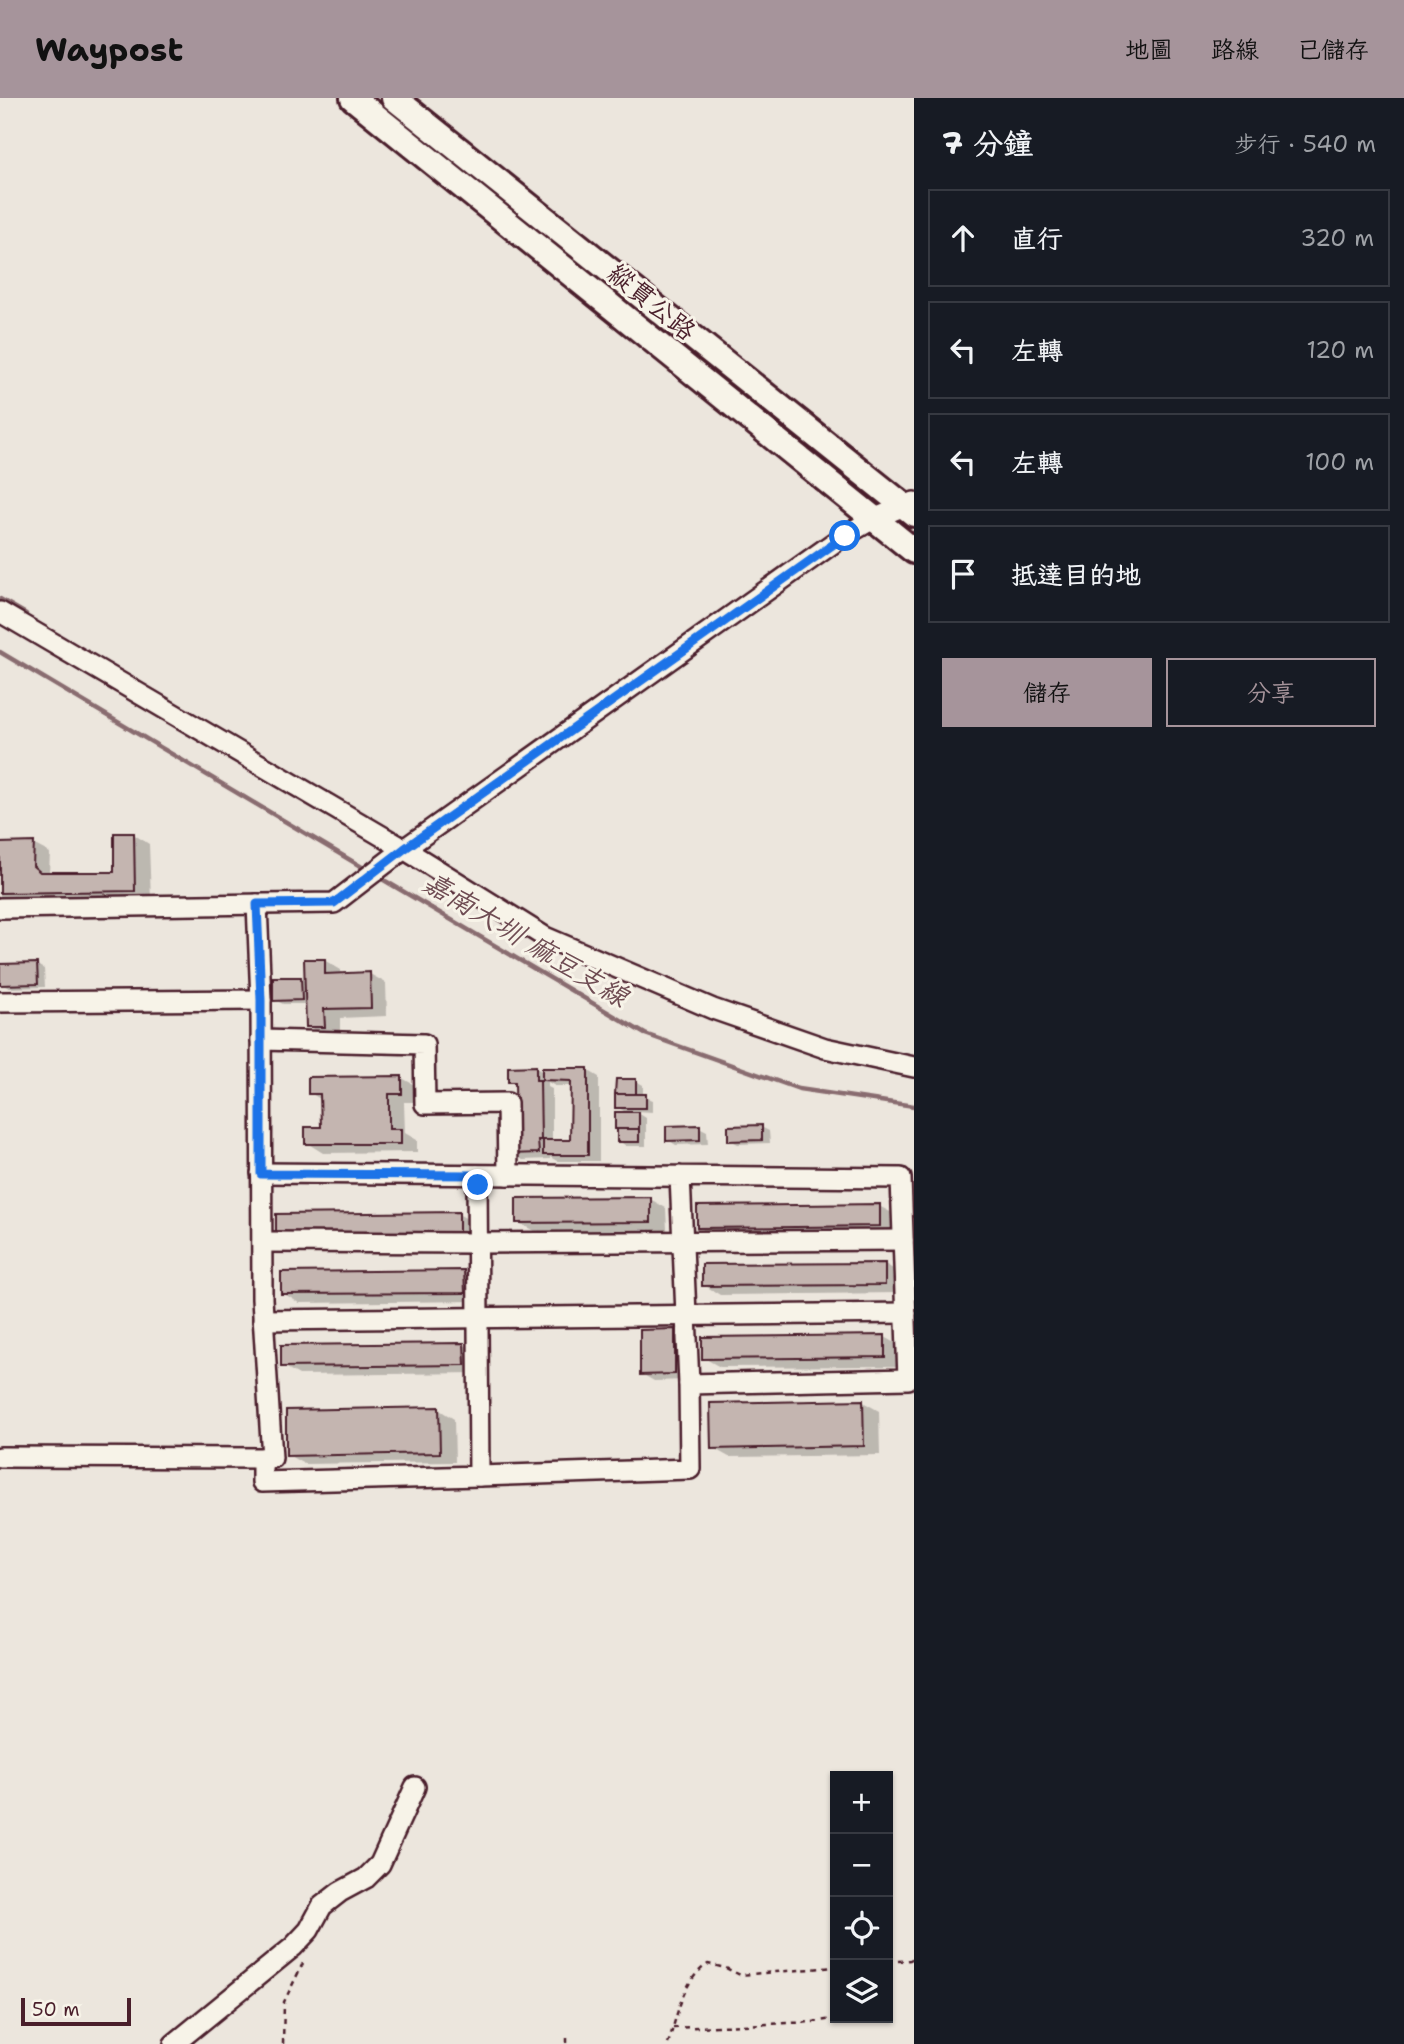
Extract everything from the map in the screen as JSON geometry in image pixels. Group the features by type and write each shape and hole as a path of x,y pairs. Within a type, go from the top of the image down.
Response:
{"main road":[{"name":"縱貫公路","path":"353,98 914,551"},
{"name":"縱貫公路","path":"394,98 910,507"}],"street":[{"path":"0,908 334,903 404,849 838,539 873,519 910,507"},
{"path":"0,612 404,849 545,937 713,1009 825,1048 914,1067"},
{"path":"0,900 40,899 77,906"},
{"path":"0,1457 272,1458 263,1321 261,1000 257,904"},
{"path":"0,1002 261,1000"},
{"path":"261,1040 424,1044 425,1104 507,1103 508,1175"},
{"path":"261,1174 901,1178 908,1379 689,1384"},
{"path":"477,1175 479,1476"},
{"path":"262,1458 262,1482 690,1469 687,1315 680,1176"},
{"path":"262,1242 903,1240"},
{"path":"263,1321 906,1313"},
{"path":"174,2044 293,1947 309,1930 322,1906 340,1892 366,1878 380,1864 415,1787"}],"path":[{"path":"893,1962 914,1958"},
{"path":"283,2044 284,2001 304,1962"},
{"path":"668,2044 685,1991 696,1972 708,1964 740,1975 830,1967"},
{"path":"673,2028 830,2019"},
{"path":"567,2038 567,2044"}],"building":[{"path":"114,833 134,833 135,891 0,893 0,843 34,842 33,866 40,872 114,872"},
{"path":"304,959 325,959 325,974 370,972 371,1008 324,1009 325,1027 306,1027"},
{"path":"37,963 38,984 0,985 0,964"},
{"path":"273,977 301,977 302,1000 273,1001"},
{"path":"536,1066 536,1080 540,1080 539,1153 510,1154 516,1137 515,1082 508,1082 508,1067"},
{"path":"542,1068 588,1068 588,1155 543,1155 543,1140 570,1140 571,1081 542,1080"},
{"path":"402,1076 402,1094 389,1094 389,1129 401,1129 401,1144 305,1144 305,1127 321,1127 320,1094 308,1094 308,1077"},
{"path":"616,1079 636,1079 636,1094 615,1094"},
{"path":"615,1094 646,1094 646,1108 615,1108"},
{"path":"615,1112 639,1112 639,1129 615,1129"},
{"path":"700,1125 700,1140 666,1141 666,1126"},
{"path":"762,1125 762,1140 728,1141 728,1126"},
{"path":"617,1129 639,1129 639,1142 617,1142"},
{"path":"651,1197 651,1222 516,1223 516,1198"},
{"path":"880,1204 880,1226 697,1228 697,1206"},
{"path":"459,1212 459,1234 276,1236 276,1214"},
{"path":"885,1263 885,1285 702,1286 702,1264"},
{"path":"464,1270 465,1293 281,1294 281,1272"},
{"path":"675,1329 675,1374 640,1375 640,1330"},
{"path":"885,1335 885,1357 702,1359 702,1337"},
{"path":"464,1343 465,1365 281,1367 281,1345"},
{"path":"863,1400 864,1446 711,1449 710,1403"},
{"path":"439,1407 440,1453 286,1456 286,1410"}],"waterway":[{"path":"0,599 26,614"},
{"name":"嘉南大圳 麻豆支線","path":"0,652 367,870"},
{"name":"嘉南大圳 麻豆支線","path":"377,876 645,1034 799,1089 914,1106"}],"route":[{"path":"478,1185 477,1175 261,1174 261,1000 257,904 334,903 404,849 845,536"}]}
